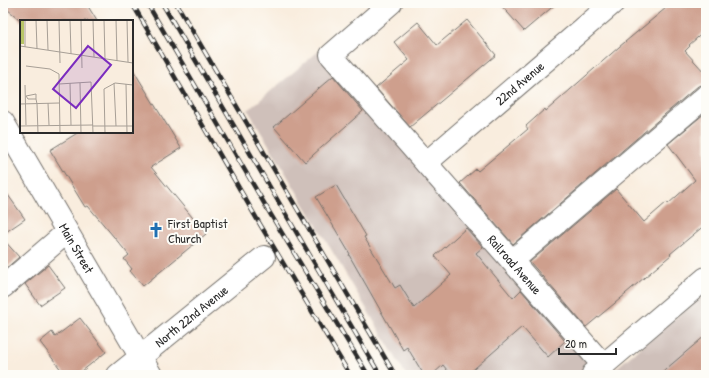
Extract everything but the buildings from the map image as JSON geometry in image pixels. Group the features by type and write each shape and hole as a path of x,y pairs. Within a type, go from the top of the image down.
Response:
{"street":[{"name":"Railroad Avenue","path":"391,3 331,55 512,261 598,370"},
{"name":"22nd Avenue","path":"426,163 613,3"},
{"path":"512,261 706,96"},
{"name":"Main Street","path":"3,122 151,375"},
{"path":"3,287 67,232"},
{"name":"North 22nd Avenue","path":"118,375 264,257"},
{"path":"598,370 706,278"}],"shaded area":[{"path":"320,50 603,375 406,375 248,110"},
{"path":"706,292 706,375 608,375"}],"railway":[{"path":"132,3 261,226 350,375"},
{"path":"147,3 271,215 368,375"},
{"path":"162,3 380,375"},
{"path":"176,3 395,375"}],"place":[{"name":"First Baptist Church","path":"156,230"}]}
